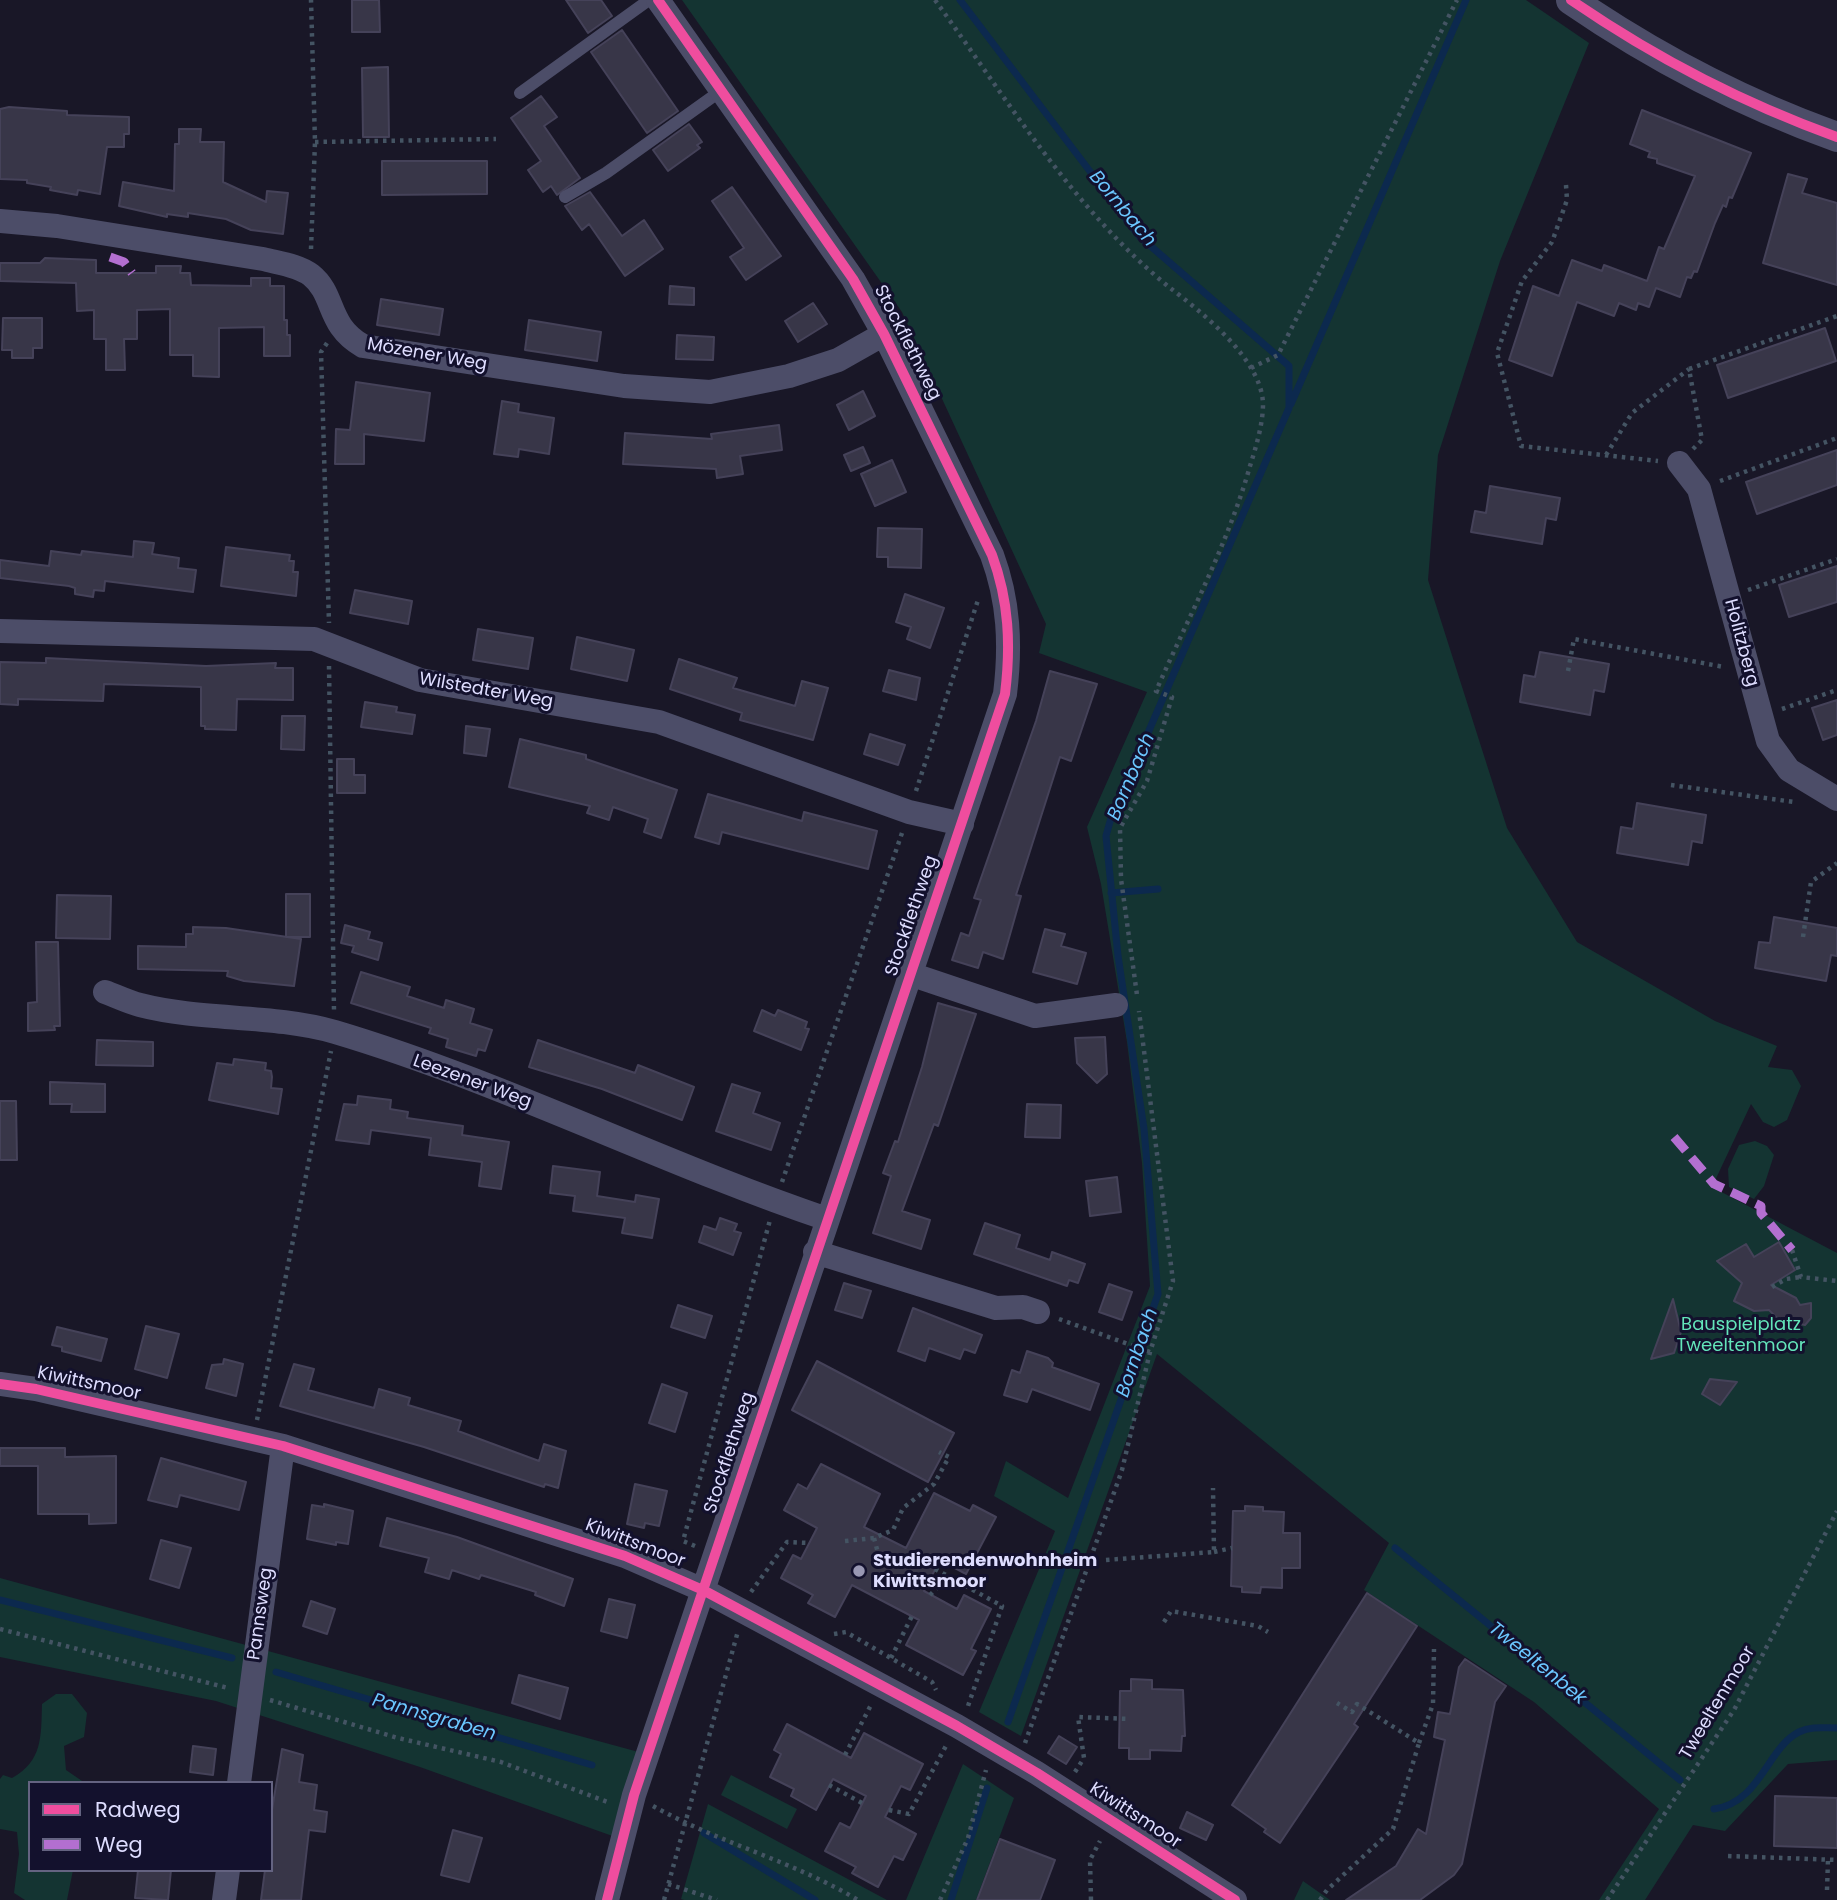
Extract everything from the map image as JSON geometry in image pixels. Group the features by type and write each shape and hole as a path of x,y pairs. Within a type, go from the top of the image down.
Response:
{"street":[{"name":"Stockflethweg","path":"607,1900 632,1803 1005,694 1009,638 1001,581 977,520 884,334 853,279 659,0"},
{"path":"1571,0 1620,34 1731,95 1837,137"},
{"path":"0,221 57,226 263,259 310,274"},
{"name":"Mözener Weg","path":"310,274 319,285 339,327 348,337 363,346 624,386 710,392 789,376 838,360 884,334"},
{"name":"Holitzberg","path":"1679,463 1699,489 1768,741 1789,770 1837,799"},
{"name":"Wilstedter Weg","path":"0,631 299,637 329,645 419,680 659,722 909,812 962,824"},
{"name":"Stockflethweg","path":"910,974 1035,1016 1116,1005"},
{"name":"Leezener Weg","path":"105,992 140,1005 303,1025 334,1032 502,1091 775,1202 827,1219"},
{"path":"816,1252 996,1308 1023,1307 1038,1312"},
{"name":"Kiwittsmoor","path":"0,1384 36,1389 283,1446 625,1556 703,1590 957,1726 1236,1900"},
{"name":"Pannsweg","path":"239,1781 283,1446"},
{"path":"224,1900 228,1872"}],"lane":[{"path":"520,93 649,0"},
{"path":"565,197 606,173 722,90"}],"path":[{"path":"310,274 315,142 311,0"},
{"path":"935,0 1077,196 1128,253 1202,311 1251,368 1263,402 1256,447 1237,513 1156,691 1172,697 1147,781 1119,828 1123,900 1173,1281 1150,1352 1122,1470 1023,1746 984,1771 968,1839 940,1900"},
{"path":"1251,368 1278,355 1457,0"},
{"path":"315,142 496,139"},
{"path":"1566,185 1567,201 1552,242 1522,281 1497,353 1521,446 1679,463 1702,440 1689,369"},
{"path":"1606,455 1632,413 1689,369 1837,316"},
{"path":"253,1438 334,1032 329,645 321,352 339,327"},
{"path":"1699,489 1837,438"},
{"path":"1728,597 1837,559"},
{"path":"1568,671 1574,639 1749,672"},
{"path":"1761,716 1837,690"},
{"path":"1671,785 1803,803"},
{"path":"1803,937 1811,881 1837,863"},
{"path":"1792,1250 1801,1278"},
{"path":"1772,1287 1786,1279 1837,1281"},
{"path":"1038,1312 1150,1352"},
{"path":"845,1541 874,1538 893,1530 902,1508 934,1485 949,1457 939,1452"},
{"path":"1213,1488 1214,1552"},
{"path":"874,1538 878,1553"},
{"path":"750,1593 787,1542 809,1543"},
{"path":"1106,1560 1214,1552 1232,1548"},
{"path":"889,1810 909,1814 965,1714 1002,1606 935,1569"},
{"path":"930,1595 948,1577"},
{"path":"1164,1622 1171,1611 1258,1626 1268,1632"},
{"path":"891,1658 912,1616"},
{"path":"0,1629 250,1694 398,1738 501,1762 632,1803 828,1882 858,1900"},
{"path":"1321,1900 1327,1890 1393,1829 1433,1703 1434,1649"},
{"path":"845,1755 881,1686"},
{"path":"1337,1703 1352,1712 1357,1704 1419,1743"},
{"path":"1065,1791 1084,1758 1078,1717 1130,1719"},
{"path":"829,1785 862,1803"},
{"path":"1091,1900 1090,1860 1111,1822"},
{"path":"1728,1856 1837,1860"},
{"path":"1827,1890 1829,1860"},
{"path":"668,1884 717,1900"}],"green space":[{"path":"682,0 1526,0 1589,43 1500,261 1438,455 1428,580 1507,828 1577,942 1715,1021 1777,1046 1768,1067 1792,1070 1801,1086 1787,1120 1774,1127 1763,1122 1751,1104 1712,1187 1837,1253 1837,1760 1788,1764 1725,1831 1693,1825 1645,1900 1599,1900 1659,1809 1534,1702 1364,1590 1389,1543 1157,1354 1021,1736 979,1712 1055,1531 994,1496 1006,1461 1068,1498 1150,1286 1142,1163 1127,1042 1101,884 1087,827 1147,692 1039,653 1046,624 902,312"},
{"path":"1755,1141 1767,1146 1774,1155 1764,1186 1754,1199 1729,1187 1728,1169 1739,1145"},
{"path":"0,1578 657,1757 632,1843 420,1767 216,1701 0,1657"},
{"path":"56,1694 72,1694 87,1713 84,1737 64,1746 66,1770 82,1781 28,1781 28,1872 73,1872 67,1900 25,1900 14,1893 19,1854 17,1832 0,1829 0,1779 3,1775 12,1778 30,1764 35,1756 40,1737 42,1704"},
{"path":"963,1764 1014,1798 976,1900 906,1900"},
{"path":"731,1775 797,1809 787,1829 721,1795"},
{"path":"708,1804 887,1900 681,1899"},
{"path":"1303,1881 1330,1900 1294,1900"}],"building":[{"path":"352,0 379,0 380,32 352,32"},
{"path":"566,0 601,0 612,16 588,33"},
{"path":"622,30 678,111 647,133 591,52"},
{"path":"388,67 389,137 363,137 362,68"},
{"path":"541,96 557,117 544,126 580,178 557,195 551,186 543,192 528,170 541,161 511,118"},
{"path":"9,107 67,111 67,115 129,117 129,134 124,134 124,147 107,147 100,194 78,190 77,195 50,190 51,187 27,183 27,180 0,179 0,109"},
{"path":"1642,110 1751,153 1732,198 1729,197 1726,207 1723,205 1697,272 1694,271 1691,278 1687,277 1680,297 1656,288 1649,307 1638,303 1636,310 1619,303 1614,316 1577,302 1552,376 1509,360 1533,286 1559,296 1572,260 1602,271 1604,265 1647,281 1659,247 1664,249 1695,176 1657,163 1657,159 1648,157 1650,152 1630,144"},
{"path":"689,124 702,142 697,145 700,148 668,171 653,150"},
{"path":"179,129 201,129 200,142 224,142 223,182 266,202 267,191 288,193 283,234 251,230 226,219 188,213 188,217 167,214 167,217 119,206 123,182 174,191 175,144 179,144"},
{"path":"382,161 487,161 487,194 382,195"},
{"path":"1788,174 1807,179 1802,193 1837,203 1837,285 1763,263"},
{"path":"732,187 781,256 746,280 730,257 744,248 712,201"},
{"path":"590,192 622,236 644,220 663,249 625,276 589,224 582,230 565,206"},
{"path":"45,258 96,260 96,273 156,273 156,266 181,266 180,273 190,273 191,285 251,286 251,278 270,278 270,286 284,286 284,320 287,320 287,335 290,335 290,356 264,356 264,327 219,328 219,377 193,376 193,355 170,355 170,309 137,310 137,339 124,339 125,370 106,370 106,339 94,339 94,310 77,311 76,283 0,281 0,263 40,263"},
{"path":"670,286 694,288 694,305 669,304"},
{"path":"381,299 443,309 439,335 377,325"},
{"path":"813,303 827,324 798,342 785,321"},
{"path":"3,318 42,318 42,348 33,348 33,358 12,358 12,350 2,350"},
{"path":"529,320 601,332 597,361 525,350"},
{"path":"1825,328 1836,361 1728,398 1717,365"},
{"path":"677,335 714,337 713,360 676,359"},
{"path":"356,382 430,393 424,441 364,434 364,464 335,464 336,429 350,430"},
{"path":"863,391 875,416 849,430 837,405"},
{"path":"502,401 519,404 518,412 554,418 549,454 519,449 518,457 494,454"},
{"path":"779,425 782,450 740,456 743,474 717,478 716,469 623,464 625,433 712,439 711,434"},
{"path":"863,447 870,463 851,471 844,455"},
{"path":"1837,450 1837,485 1757,514 1746,482"},
{"path":"892,460 906,492 875,506 861,474"},
{"path":"1490,486 1560,498 1556,520 1546,518 1542,544 1471,532 1475,511 1486,513"},
{"path":"878,528 922,529 921,568 888,567 888,557 877,557"},
{"path":"134,541 154,543 152,554 179,558 178,568 196,570 193,592 105,581 104,591 94,590 93,597 75,594 75,588 69,586 0,578 0,560 49,566 51,551 81,555 82,551 133,557"},
{"path":"226,547 290,555 289,561 294,561 293,572 298,572 296,596 221,586"},
{"path":"1837,566 1837,602 1789,617 1779,585"},
{"path":"355,590 412,601 408,624 350,613"},
{"path":"905,594 944,608 930,648 907,639 911,627 896,622"},
{"path":"478,629 533,638 528,669 473,660"},
{"path":"577,637 634,650 627,681 571,669"},
{"path":"1540,652 1609,664 1604,692 1594,690 1590,715 1520,702 1524,675 1535,677"},
{"path":"46,658 206,666 276,663 275,668 293,668 293,700 237,699 236,730 205,729 205,726 201,726 201,687 104,684 103,701 18,699 18,705 0,704 0,662 46,663"},
{"path":"679,659 737,678 733,688 795,706 802,681 828,688 813,740 740,720 742,713 670,689"},
{"path":"889,670 920,678 916,700 883,691"},
{"path":"1050,671 1097,684 1071,761 1060,757 1016,895 1021,896 1003,959 983,952 978,968 952,960 961,933 969,936 981,900 974,898 1036,721"},
{"path":"1837,700 1837,735 1823,740 1812,708"},
{"path":"365,702 397,707 396,712 415,715 412,734 361,727"},
{"path":"282,716 305,716 304,750 281,749"},
{"path":"466,726 490,729 486,756 464,753"},
{"path":"870,734 905,745 898,765 864,754"},
{"path":"520,739 586,755 586,759 677,790 661,838 644,832 648,819 613,807 609,820 587,813 590,806 509,787"},
{"path":"337,759 354,759 354,775 365,775 365,793 337,793"},
{"path":"708,794 802,821 804,812 877,831 868,869 722,832 719,844 695,837"},
{"path":"1637,803 1706,815 1702,843 1692,841 1688,865 1617,853 1621,827 1633,829"},
{"path":"286,894 310,894 310,937 286,937"},
{"path":"57,895 111,896 110,939 56,938"},
{"path":"1774,917 1837,928 1837,956 1831,955 1826,981 1755,968 1759,942 1770,943"},
{"path":"345,925 370,932 368,939 382,943 378,960 352,952 354,946 341,943"},
{"path":"193,927 226,928 301,939 294,986 244,981 227,976 228,971 138,969 138,946 186,947 186,934 193,934"},
{"path":"1045,929 1065,934 1061,946 1086,953 1077,984 1033,972"},
{"path":"36,942 58,942 60,1026 54,1026 55,1030 28,1031 28,1003 37,1002"},
{"path":"361,972 410,987 407,996 444,1008 446,1000 474,1009 470,1023 492,1030 485,1051 478,1049 476,1056 446,1047 448,1039 429,1033 431,1028 351,1003"},
{"path":"938,1003 976,1014 938,1126 934,1124 902,1211 930,1220 921,1249 873,1233 891,1176 883,1173 895,1141 898,1142 922,1067"},
{"path":"762,1010 775,1016 778,1010 807,1022 805,1028 809,1029 801,1050 754,1031"},
{"path":"1105,1037 1107,1074 1097,1083 1077,1063 1075,1038"},
{"path":"97,1040 153,1042 153,1066 96,1065"},
{"path":"538,1040 635,1073 638,1065 694,1087 682,1120 602,1089 529,1067"},
{"path":"234,1059 266,1063 265,1070 271,1071 271,1088 282,1089 278,1114 209,1100 217,1063 233,1065"},
{"path":"50,1082 105,1084 105,1112 71,1112 72,1104 50,1104"},
{"path":"732,1084 760,1093 753,1113 780,1123 771,1150 716,1131"},
{"path":"358,1096 391,1100 390,1109 408,1112 407,1118 463,1126 462,1135 509,1142 501,1189 479,1186 482,1162 429,1155 431,1138 371,1130 369,1144 336,1140 344,1104 357,1105"},
{"path":"0,1101 16,1101 17,1160 0,1160"},
{"path":"1027,1104 1061,1105 1060,1138 1025,1137"},
{"path":"553,1166 600,1172 597,1196 635,1202 636,1195 659,1199 652,1238 622,1233 625,1218 573,1211 575,1196 550,1193"},
{"path":"1117,1177 1121,1212 1090,1216 1086,1181"},
{"path":"720,1218 737,1224 734,1231 741,1233 733,1255 699,1242 704,1226 716,1230"},
{"path":"985,1223 1020,1235 1016,1248 1050,1260 1052,1252 1085,1264 1078,1283 1069,1280 1067,1286 974,1254"},
{"name":"Bauspielplatz Tweeltenmoor","path":"1779,1242 1795,1270 1771,1285 1796,1298 1800,1305 1811,1303 1811,1318 1805,1325 1779,1320 1769,1310 1754,1311 1734,1301 1742,1283 1717,1261 1746,1244 1754,1257"},
{"path":"844,1283 871,1291 862,1318 835,1310"},
{"path":"1109,1284 1132,1292 1122,1320 1099,1312"},
{"path":"1673,1299 1681,1332 1674,1353 1651,1359"},
{"path":"678,1305 712,1316 705,1338 671,1327"},
{"path":"913,1308 982,1335 975,1353 964,1349 960,1359 929,1348 925,1361 898,1351"},
{"path":"146,1326 179,1334 167,1378 135,1369"},
{"path":"57,1327 107,1339 101,1361 62,1351 62,1347 52,1345"},
{"path":"1027,1351 1048,1358 1053,1363 1052,1367 1099,1384 1090,1410 1032,1389 1027,1402 1004,1395 1012,1370 1020,1373"},
{"path":"224,1359 243,1364 236,1396 206,1388 212,1365 223,1364"},
{"path":"817,1361 954,1433 928,1482 792,1410"},
{"path":"294,1364 314,1369 308,1390 374,1408 379,1389 410,1398 408,1405 461,1421 458,1431 539,1461 544,1444 566,1451 558,1488 545,1484 544,1487 424,1447 280,1406"},
{"path":"1710,1379 1737,1382 1720,1405 1702,1394"},
{"path":"662,1384 687,1393 675,1432 649,1423"},
{"path":"0,1448 65,1448 65,1457 116,1456 116,1523 89,1524 89,1514 38,1514 38,1466 0,1466"},
{"path":"161,1458 246,1482 239,1510 180,1495 177,1507 148,1500"},
{"name":"Studierendenwohnheim Kiwittsmoor","path":"821,1464 880,1494 864,1527 906,1548 934,1493 970,1511 973,1505 996,1517 966,1574 940,1560 924,1591 957,1609 964,1595 991,1609 971,1649 976,1651 963,1675 906,1645 919,1620 852,1585 835,1617 808,1603 813,1595 781,1578 793,1555 801,1559 817,1528 784,1510 798,1484 807,1489"},
{"path":"635,1484 667,1491 659,1526 645,1523 644,1528 627,1524"},
{"path":"324,1504 353,1511 348,1544 336,1542 336,1545 307,1539 312,1505 324,1507"},
{"path":"1245,1506 1263,1507 1263,1511 1284,1512 1283,1533 1300,1533 1300,1568 1282,1568 1282,1588 1261,1587 1260,1593 1242,1592 1242,1587 1231,1586 1233,1511 1245,1511"},
{"path":"387,1518 457,1537 573,1579 564,1606 535,1595 536,1592 481,1575 479,1579 452,1570 449,1579 425,1572 429,1558 380,1546"},
{"path":"161,1540 191,1548 179,1588 150,1579"},
{"path":"1367,1593 1417,1626 1354,1724 1358,1727 1280,1843 1264,1832 1266,1829 1232,1805"},
{"path":"609,1599 635,1605 627,1638 601,1631"},
{"path":"311,1601 335,1609 327,1634 303,1626"},
{"path":"1465,1659 1506,1686 1495,1702 1462,1864 1454,1875 1420,1900 1346,1900 1396,1866 1418,1829 1426,1834 1445,1740 1434,1737 1438,1712 1450,1714 1459,1667"},
{"path":"519,1675 568,1688 560,1719 512,1703"},
{"path":"1131,1679 1152,1680 1152,1689 1183,1690 1185,1736 1182,1736 1181,1751 1150,1750 1150,1759 1129,1759 1129,1748 1119,1748 1120,1691 1131,1691"},
{"path":"787,1724 851,1758 864,1733 923,1764 910,1790 901,1786 885,1817 916,1834 903,1860 894,1856 878,1887 852,1873 856,1867 825,1851 840,1823 850,1828 866,1796 833,1779 816,1810 791,1796 794,1789 770,1777 781,1754 774,1750"},
{"path":"1059,1736 1077,1747 1066,1764 1048,1753"},
{"path":"193,1746 216,1749 213,1775 190,1772"},
{"path":"282,1749 303,1755 299,1782 317,1785 314,1810 327,1812 325,1832 309,1830 301,1900 261,1900 265,1872 273,1872 273,1804"},
{"path":"1775,1796 1837,1798 1837,1848 1774,1846"},
{"path":"1187,1812 1213,1825 1206,1840 1180,1828"},
{"path":"453,1830 482,1838 469,1882 441,1875"},
{"path":"1000,1839 1055,1860 1040,1900 977,1900"},
{"path":"138,1872 171,1872 168,1900 135,1898"}],"waterway":[{"name":"Bornbach","path":"960,0 1139,236 1289,366 1289,408 1111,818 1106,836 1118,956 1144,1129 1158,1294 1008,1722"},
{"path":"1291,404 1466,0"},
{"path":"1111,893 1158,889"},
{"name":"Tweeltenbek","path":"1395,1548 1680,1780"},
{"name":"Pannsgraben","path":"0,1600 232,1658"},
{"name":"Pannsgraben","path":"276,1672 592,1765"},
{"name":"Tweeltenbek","path":"1714,1809 1743,1796 1779,1750 1799,1732 1813,1728 1837,1728"},
{"name":"Bornbach","path":"951,1900 987,1788"},
{"name":"Pannsgraben","path":"704,1833 815,1900"}],"marked path":[{"path":"110,257 124,262 132,273"},
{"path":"1674,1137 1714,1184 1761,1206 1761,1213 1792,1250"}],"cycle path":[{"path":"607,1900 634,1795 1005,694 1008,658 1005,606 992,555 884,334 853,279 658,0"},
{"path":"1571,0 1634,41 1733,94 1837,137"},
{"path":"0,1384 36,1389 283,1446 625,1556 703,1590 957,1726 1037,1773 1235,1900"}],"place":[{"name":"Studierendenwohnheim Kiwittsmoor","path":"859,1571"}]}
